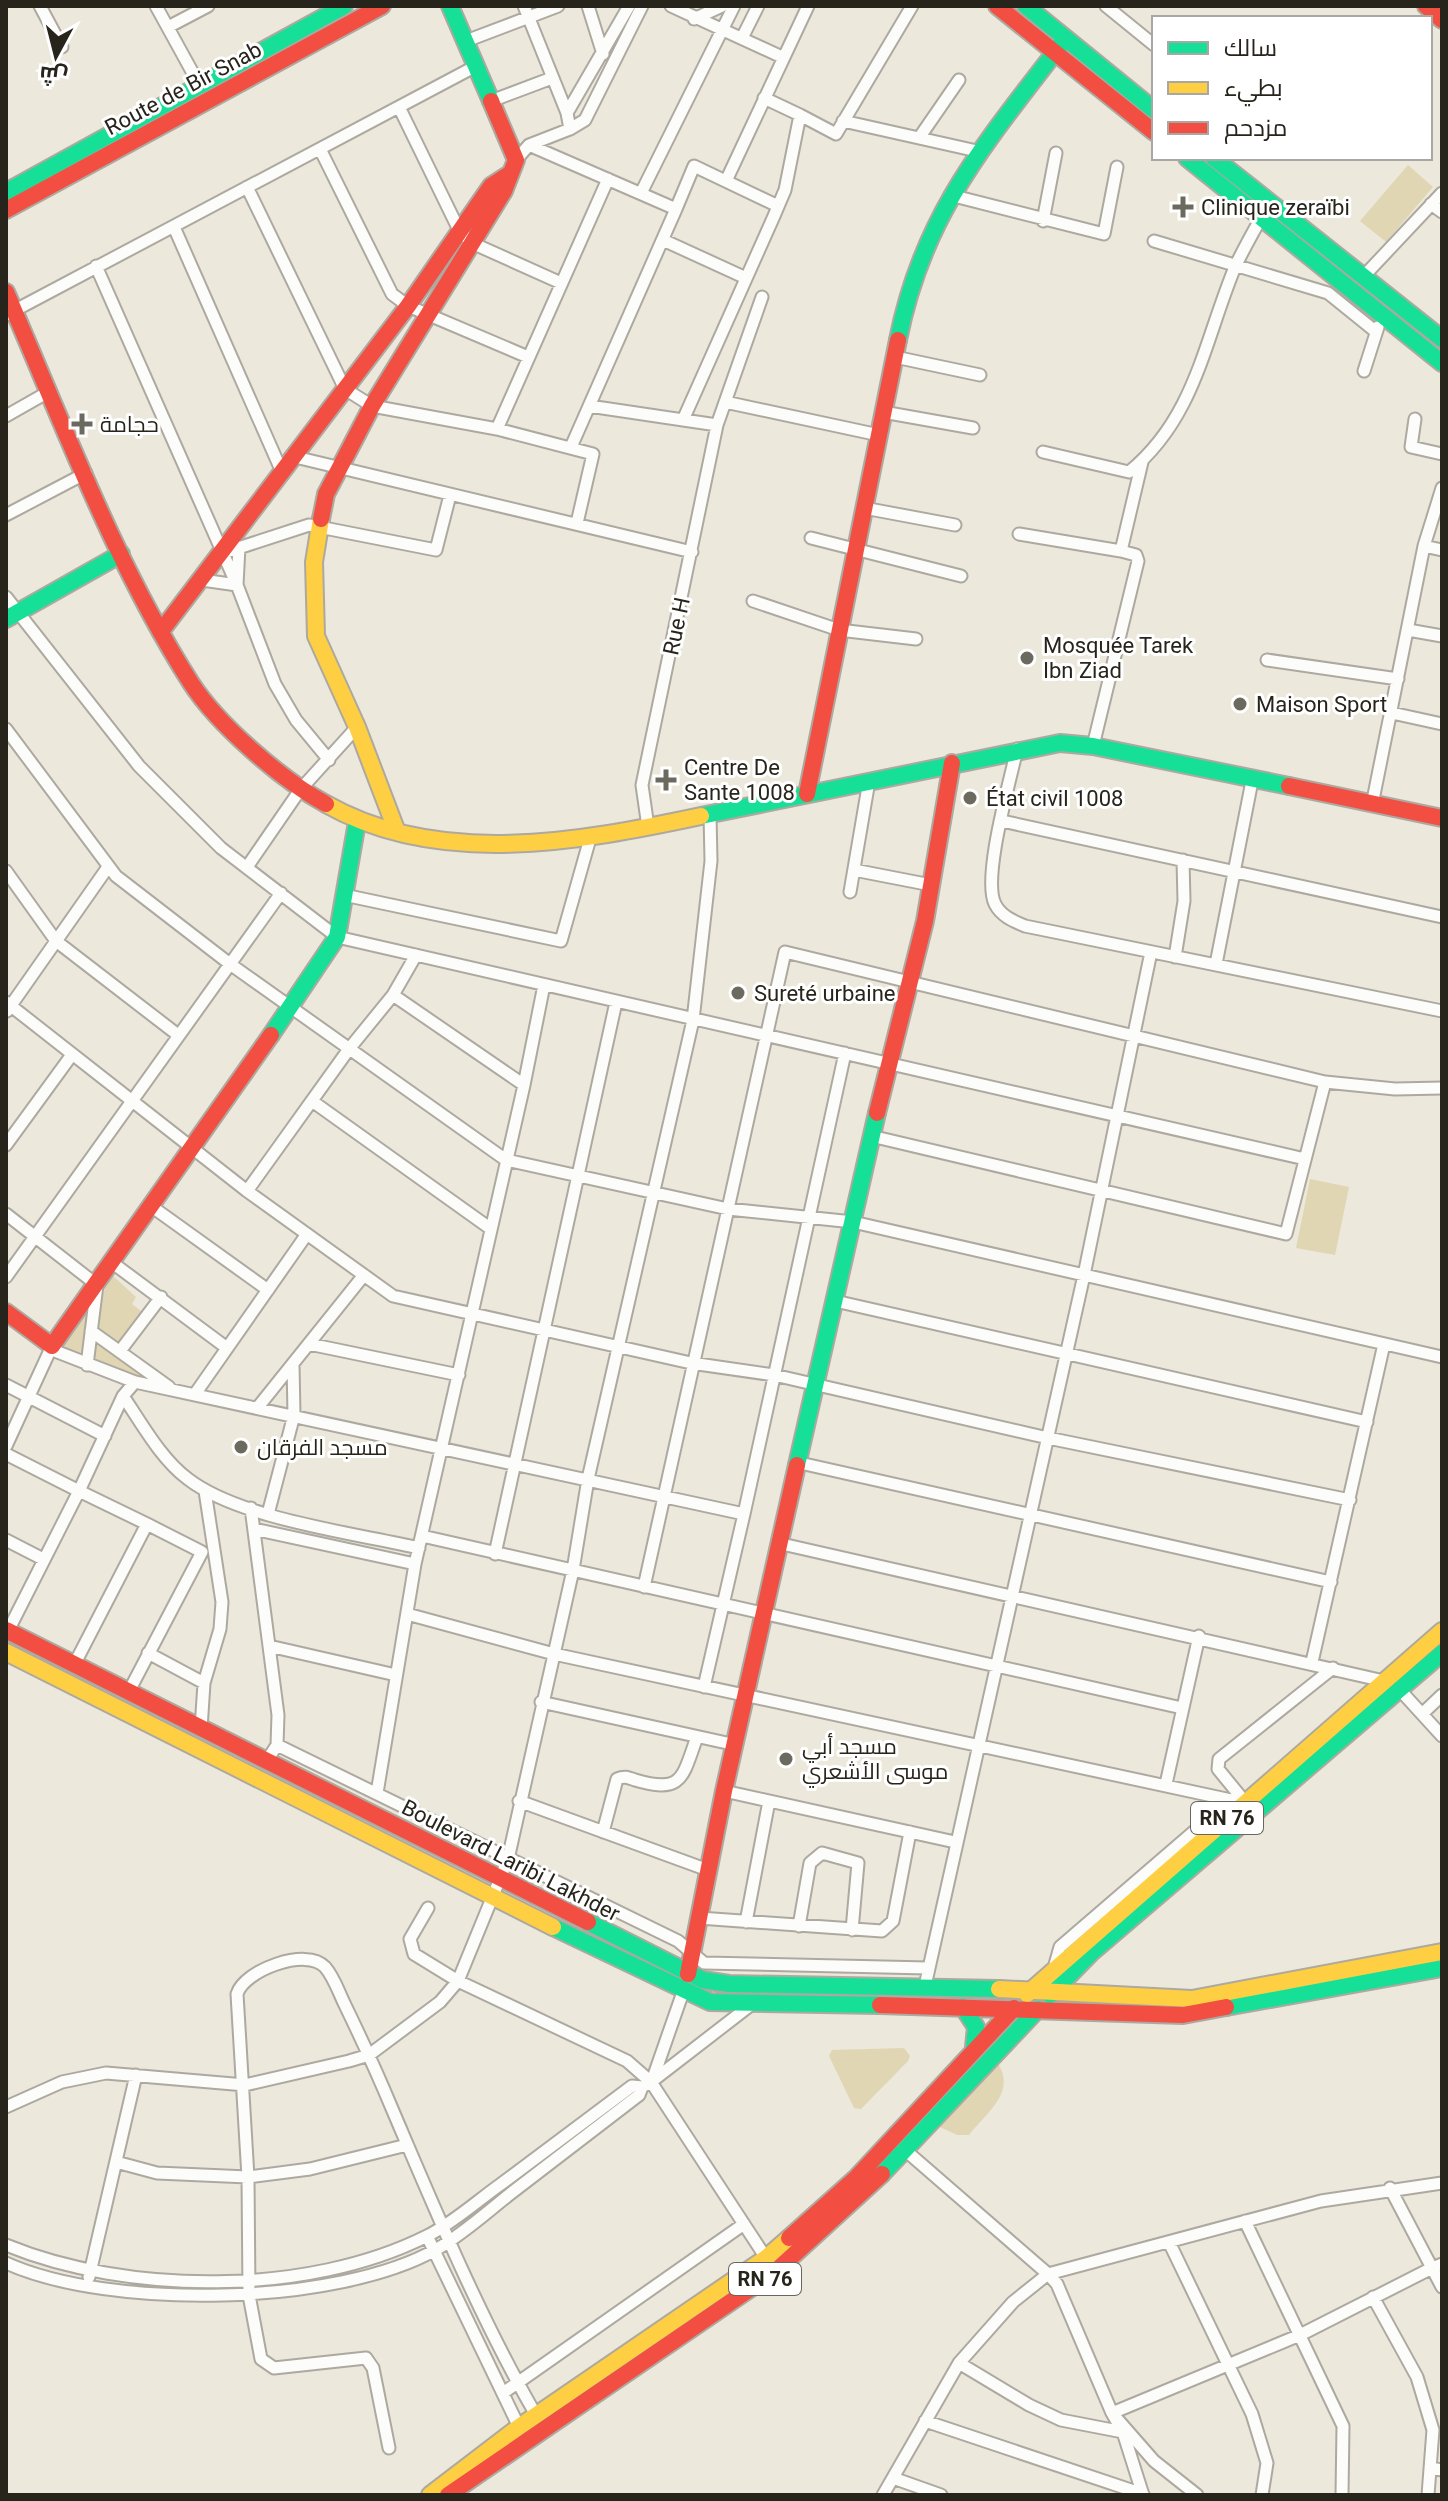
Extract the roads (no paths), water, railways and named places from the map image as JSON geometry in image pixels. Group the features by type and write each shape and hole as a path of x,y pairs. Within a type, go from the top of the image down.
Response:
{"main road":[{"name":"Route de Bir Snab","path":"6,192 344,6"},
{"name":"Route de Bir Snab","path":"6,210 382,6"},
{"path":"397,832 357,727 316,636 314,562 326,494 372,406 504,191 512,168 491,101 450,6"},
{"path":"997,6 1152,109"},
{"path":"1036,9 1060,46 1152,130"},
{"path":"1425,11 1442,20"},
{"path":"807,794 902,319 921,256 950,195 977,151 1060,46"},
{"path":"1189,160 1261,218 1334,288 1386,317 1442,363"},
{"path":"1220,160 1442,339"},
{"path":"162,630 291,456 408,306 491,186 512,168"},
{"path":"6,292 10,313 50,391 121,554 192,685 243,741 300,790 357,822 435,841 535,844 648,827 1017,749 1060,743 1093,746 1442,818"},
{"path":"12,615 121,554"},
{"path":"688,1974 724,1791 782,1544 871,1136 931,885 952,763"},
{"path":"6,1312 52,1346 97,1285 110,1261 194,1149 292,1008 337,937 357,822"},
{"name":"Boulevard Laribi Lakhder","path":"7,1630 266,1762 683,1992 718,2003 1014,2008 1183,2015 1442,1968"},
{"name":"RN 76","path":"430,2495 536,2415 813,2241 906,2151 1091,1953 1391,1683 1442,1631"},
{"name":"Boulevard Laribi Lakhder","path":"6,1652 497,1887 688,1974 729,1984 1032,1989 1164,1999 1216,1996 1442,1952"},
{"name":"RN 76","path":"1391,1683 1442,1653"},
{"name":"RN 76","path":"448,2495 771,2265 856,2178 974,2047 1054,1968 1216,1826 1250,1809"},
{"path":"1091,1953 1090,1980 1106,1995"},
{"path":"963,2007 976,2027 974,2047"},
{"path":"916,2112 930,2124"}],"street":[{"path":"40,6 62,47"},
{"path":"156,6 170,26 200,86"},
{"path":"170,26 208,6"},
{"path":"466,41 526,11 558,6"},
{"path":"588,6 603,54"},
{"path":"567,113 629,6"},
{"path":"512,168 529,145 585,120 642,6"},
{"path":"671,6 782,57"},
{"path":"694,19 722,6"},
{"path":"641,193 734,6"},
{"path":"742,38 758,6"},
{"path":"726,181 808,6"},
{"path":"1106,6 1152,43"},
{"path":"764,98 836,134 911,7"},
{"path":"526,11 567,113 570,129"},
{"path":"10,313 476,66"},
{"path":"491,101 552,78"},
{"path":"919,138 959,80"},
{"path":"399,107 459,230 472,243 561,283"},
{"path":"683,420 778,206 800,115"},
{"path":"843,121 977,151"},
{"path":"529,145 676,209"},
{"path":"320,149 392,294 408,306 528,357"},
{"path":"1043,221 1056,153"},
{"path":"571,447 694,166 778,206"},
{"path":"950,195 1104,234 1117,167"},
{"path":"497,429 608,179"},
{"path":"247,187 345,389 372,406 497,429 593,454 577,523"},
{"path":"1364,276 1442,193"},
{"path":"1431,204 1442,212"},
{"path":"1043,452 1129,472 1143,460 1175,423 1185,405 1236,266 1261,218"},
{"path":"174,227 282,472"},
{"path":"663,240 746,278"},
{"path":"1154,241 1236,266 1334,288 1375,331"},
{"path":"96,266 237,585 275,684 296,720 329,760"},
{"name":"Rue H","path":"648,827 642,785 717,425 762,297"},
{"path":"1364,371 1375,331 1386,317"},
{"path":"895,357 980,375"},
{"path":"6,416 50,391"},
{"path":"725,402 879,435"},
{"path":"589,406 717,425"},
{"path":"883,412 973,428"},
{"path":"1415,419 1411,447 1442,454"},
{"path":"291,456 692,552"},
{"path":"1121,551 1143,460"},
{"path":"6,515 86,473"},
{"path":"1372,805 1424,546 1442,488"},
{"path":"222,553 298,528 319,526 436,550 450,495"},
{"path":"864,508 955,525"},
{"path":"1019,534 1136,555 1138,561 1093,746"},
{"path":"811,538 961,576"},
{"path":"1424,546 1442,550"},
{"path":"237,585 239,547"},
{"path":"202,580 237,585"},
{"path":"6,597 12,615 139,766 221,848 337,937 1305,1159"},
{"path":"753,601 839,630 916,639"},
{"path":"1408,630 1442,636"},
{"path":"1267,660 1398,679"},
{"path":"1392,713 1442,724"},
{"path":"247,867 300,790 357,727"},
{"path":"6,729 10,743 108,867 230,964 506,1160 728,1209 853,1222 1442,1357"},
{"path":"1017,749 990,886 995,903 1004,916 1025,926 1442,1011"},
{"path":"850,892 869,781"},
{"path":"1216,964 1252,781"},
{"path":"6,2107 86,2075 136,2075 245,2085 369,2055 440,2002 458,1981 508,1859 573,1570 588,1479 693,1020 711,861 710,814"},
{"path":"1002,821 1442,917"},
{"path":"344,895 561,941 591,835"},
{"path":"1175,957 1184,901 1183,860"},
{"path":"108,867 7,1008 133,1101 247,1191 393,1296 691,1363 774,1375 1048,1438 1350,1500"},
{"path":"854,870 931,885"},
{"path":"6,871 56,941 178,1035"},
{"path":"6,1277 281,893"},
{"path":"644,1587 691,1363 785,952 1325,1082 1395,1089 1442,1088"},
{"path":"925,1986 1067,1354 1151,952"},
{"path":"247,1191 349,1049 393,995 416,955"},
{"path":"377,1793 415,1564 544,985"},
{"path":"393,995 524,1085"},
{"path":"495,1554 616,1002"},
{"path":"704,1687 845,1053"},
{"path":"6,1145 71,1056"},
{"path":"871,1136 1286,1234 1325,1082"},
{"path":"312,1101 491,1229"},
{"path":"151,1206 268,1290"},
{"path":"6,1214 97,1285 87,1365"},
{"path":"195,1394 307,1234"},
{"path":"110,1261 227,1348"},
{"path":"258,1407 364,1275"},
{"path":"120,1351 161,1297"},
{"path":"835,1301 1367,1422"},
{"path":"91,1331 173,1390"},
{"path":"309,1344 459,1375"},
{"path":"1312,1662 1384,1344"},
{"path":"52,1346 55,1351 87,1365 135,1382 442,1446 744,1514"},
{"path":"6,1446 52,1346"},
{"path":"268,1514 294,1415 293,1364"},
{"path":"7,1630 79,1491 123,1396 135,1382"},
{"path":"6,1385 105,1436"},
{"path":"123,1396 176,1468 205,1491 268,1514 573,1570 1182,1708"},
{"path":"6,1454 202,1552 128,1693"},
{"path":"800,1463 1331,1582"},
{"path":"201,1729 204,1683 220,1629 222,1602 205,1491"},
{"path":"251,1508 278,1715 277,1745 266,1762"},
{"path":"74,1665 147,1524"},
{"path":"254,1529 415,1564"},
{"path":"6,1540 43,1559"},
{"path":"782,1544 1199,1636 1391,1683 1442,1736"},
{"path":"407,1614 554,1654 1166,1784 1250,1809"},
{"path":"1166,1784 1199,1636"},
{"path":"269,1646 396,1675"},
{"path":"148,1653 204,1683"},
{"path":"1250,1809 1218,1769 1219,1759 1333,1668"},
{"path":"1422,1714 1442,1695"},
{"path":"541,1702 736,1745"},
{"path":"603,1832 617,1779 623,1776 660,1787 671,1786 681,1778 697,1737"},
{"path":"277,1745 678,1941 692,1956 715,1965 928,1968"},
{"path":"724,1791 955,1842"},
{"path":"519,1801 708,1870"},
{"path":"746,1922 769,1801"},
{"path":"699,1918 882,1931 889,1928 910,1832"},
{"path":"799,1926 810,1863 822,1853 858,1863 852,1930"},
{"path":"428,1908 410,1939 409,1947 414,1954 458,1981 627,2061 647,2085 771,2265"},
{"path":"389,2448 371,2361 357,2357 290,2367 266,2366 261,2359 249,2295 245,2085 237,1994 240,1983 251,1975 284,1963 310,1959 328,1969 369,2055 448,2242 536,2415"},
{"path":"647,2085 683,1992"},
{"path":"6,2263 87,2287 185,2295 249,2295 324,2285 434,2251 639,2095 647,2085 752,2004"},
{"path":"87,2287 136,2075"},
{"path":"6,2245 91,2271 168,2281 248,2279 334,2268 375,2257 442,2228 632,2086 647,2085"},
{"path":"892,2138 1057,2284 1123,2432 1143,2495"},
{"path":"116,2162 129,2168 157,2173 248,2177 310,2169 407,2145"},
{"path":"883,2495 959,2363 1013,2302 1048,2274 1321,2201 1390,2188 1442,2183"},
{"path":"1390,2188 1437,2266 1442,2287"},
{"path":"1245,2221 1343,2426 1342,2495"},
{"path":"503,2393 744,2224"},
{"path":"427,2236 519,2427"},
{"path":"1169,2242 1225,2365 1252,2414 1267,2463 1262,2495"},
{"path":"1112,2413 1300,2335 1437,2266"},
{"path":"1373,2297 1417,2377 1433,2430 1436,2469 1428,2495"},
{"path":"959,2363 1029,2405 1061,2420 1123,2432"},
{"path":"1112,2413 1154,2461 1197,2495"},
{"path":"925,2421 1143,2495"},
{"path":"893,2478 941,2495"}],"place":[{"name":"Clinique zeraïbi","path":"1183,207"},
{"name":"حجامة","path":"82,424"},
{"name":"Mosquée Tarek Ibn Ziad","path":"1027,658"},
{"name":"Maison Sport","path":"1240,704"},
{"name":"Centre De Sante 1008","path":"666,780"},
{"name":"État civil 1008","path":"970,798"},
{"name":"Sureté urbaine","path":"738,993"},
{"name":"مسجد الفرقان","path":"241,1447"},
{"name":"مسجد أبي موسى الأشعري","path":"786,1759"}]}
